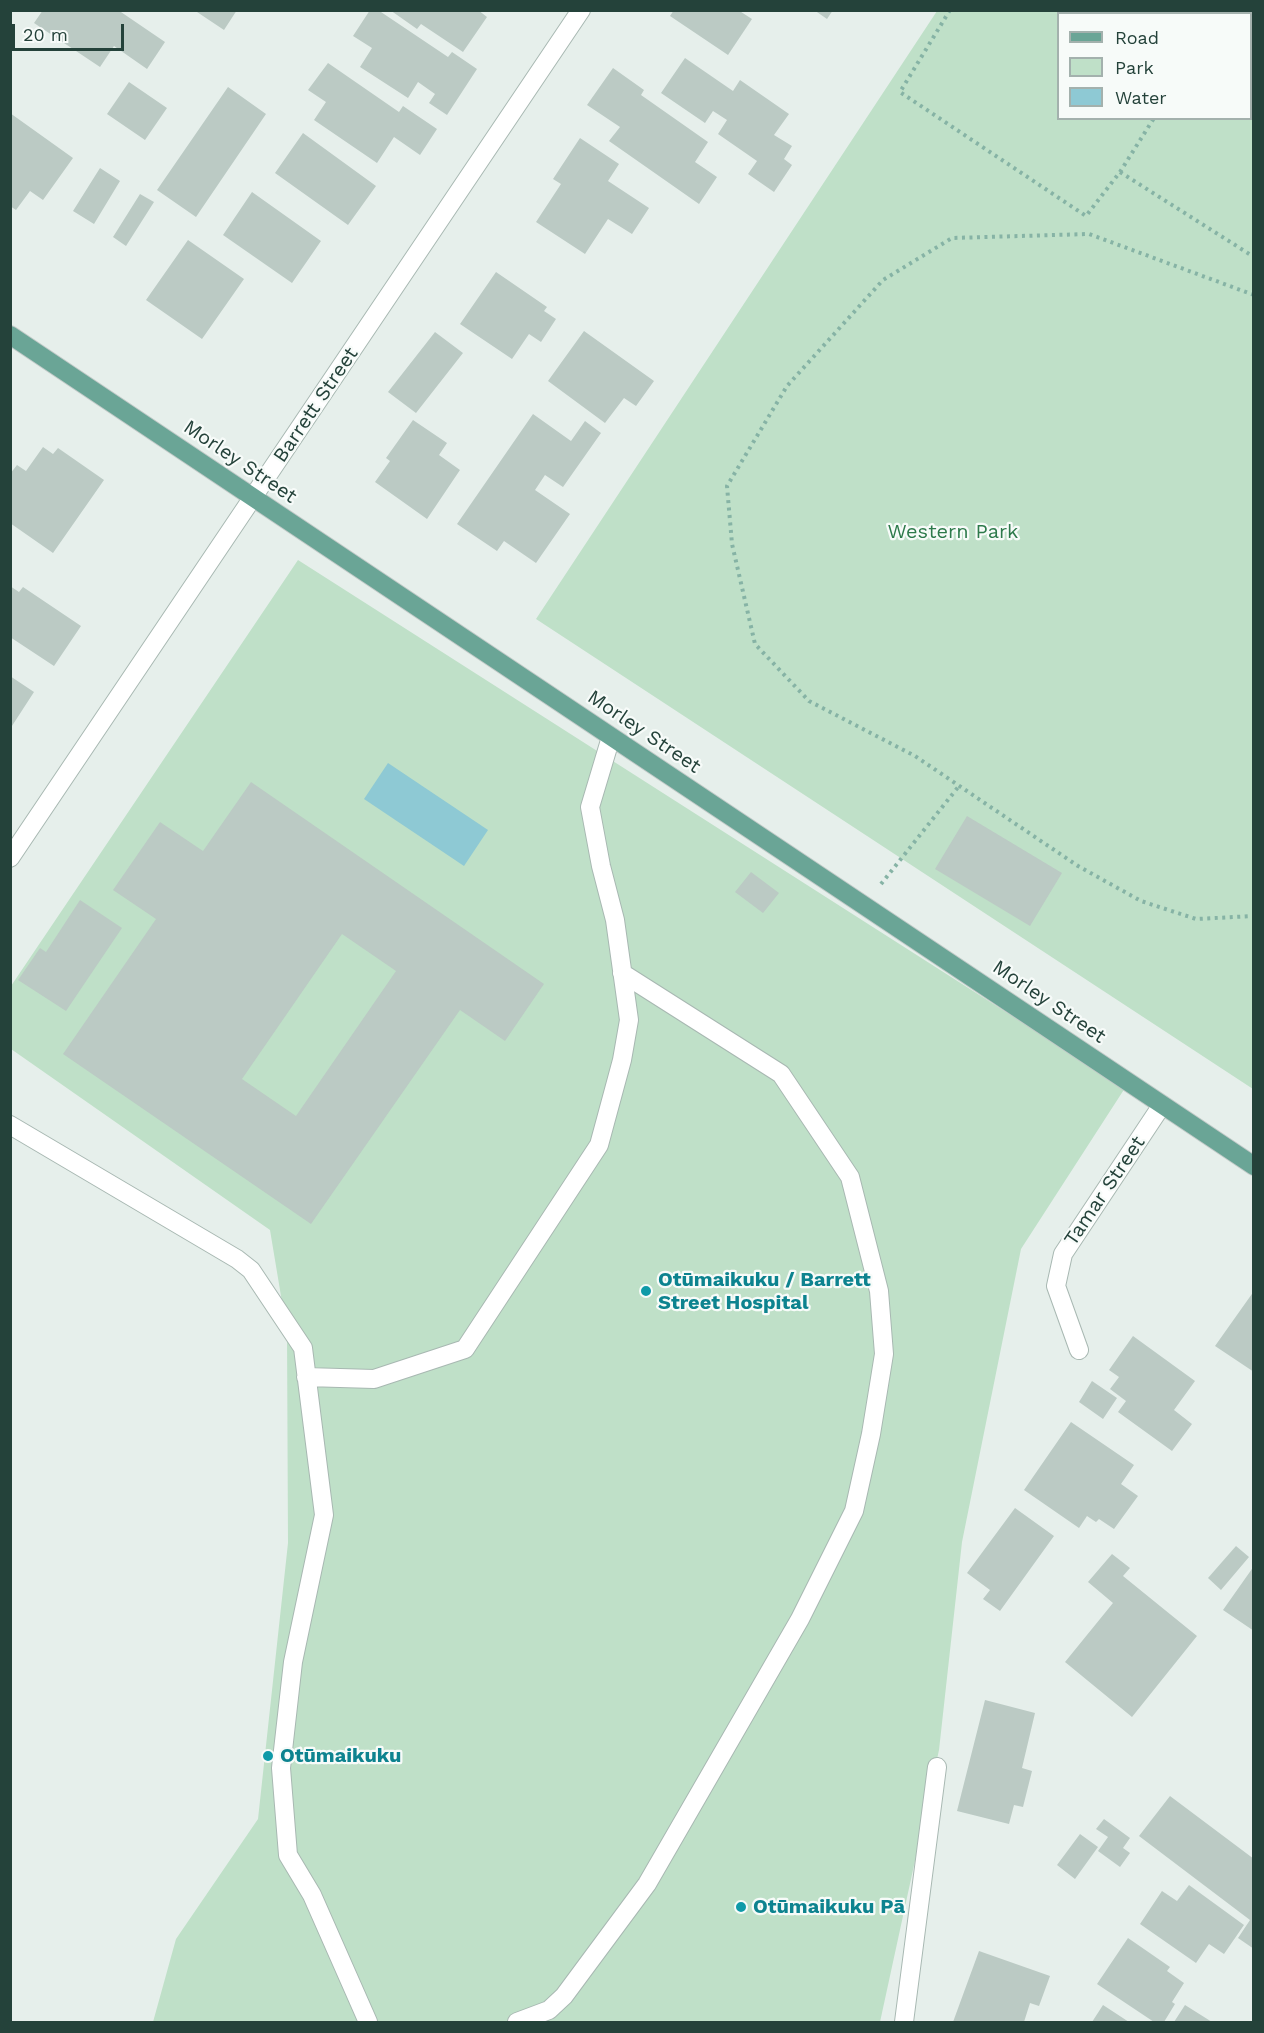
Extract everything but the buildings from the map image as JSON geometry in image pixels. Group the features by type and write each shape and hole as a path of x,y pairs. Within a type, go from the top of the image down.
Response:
{"main road":[{"name":"Morley Street","path":"10,335 1254,1166"}],"street":[{"name":"Barrett Street","path":"10,858 580,10"},
{"path":"306,1377 374,1379 465,1349 599,1145 621,1060 628,1020 615,920 601,866 590,807 611,737"},
{"path":"517,2022 549,2010 564,1996 648,1884 800,1619 854,1511 871,1434 884,1354 879,1291 850,1177 781,1074 622,973"},
{"name":"Tamar Street","path":"1079,1350 1056,1286 1063,1254 1162,1105"},
{"path":"10,1125 251,1270 303,1348 324,1515 293,1662 281,1768 288,1855 312,1894 368,2022"},
{"path":"904,2022 937,1767"}],"path":[{"path":"950,10 900,92 1086,216 1120,172 1153,120"},
{"path":"1120,172 1254,258"},
{"path":"1254,295 1089,234 952,238 883,280 787,386 727,486 732,544 755,644 809,701 915,756 1078,866 1142,901 1196,919 1254,916"},
{"path":"864,905 959,786"}],"green space":[{"name":"Western Park","path":"937,11 1253,11 1253,1089 536,619"},
{"name":"Otūmaikuku / Barrett Street Hospital","path":"298,560 1125,1088 1021,1249 962,1542 939,1750 880,2022 153,2022 176,1939 258,1819 288,1543 287,1332 270,1230 11,1049 11,986"}],"water":[{"path":"388,763 488,830 464,866 364,799"}],"place":[{"name":"Otūmaikuku / Barrett Street Hospital","path":"646,1291"},
{"name":"Otūmaikuku","path":"268,1756"},
{"name":"Otūmaikuku Pā","path":"741,1907"}]}
